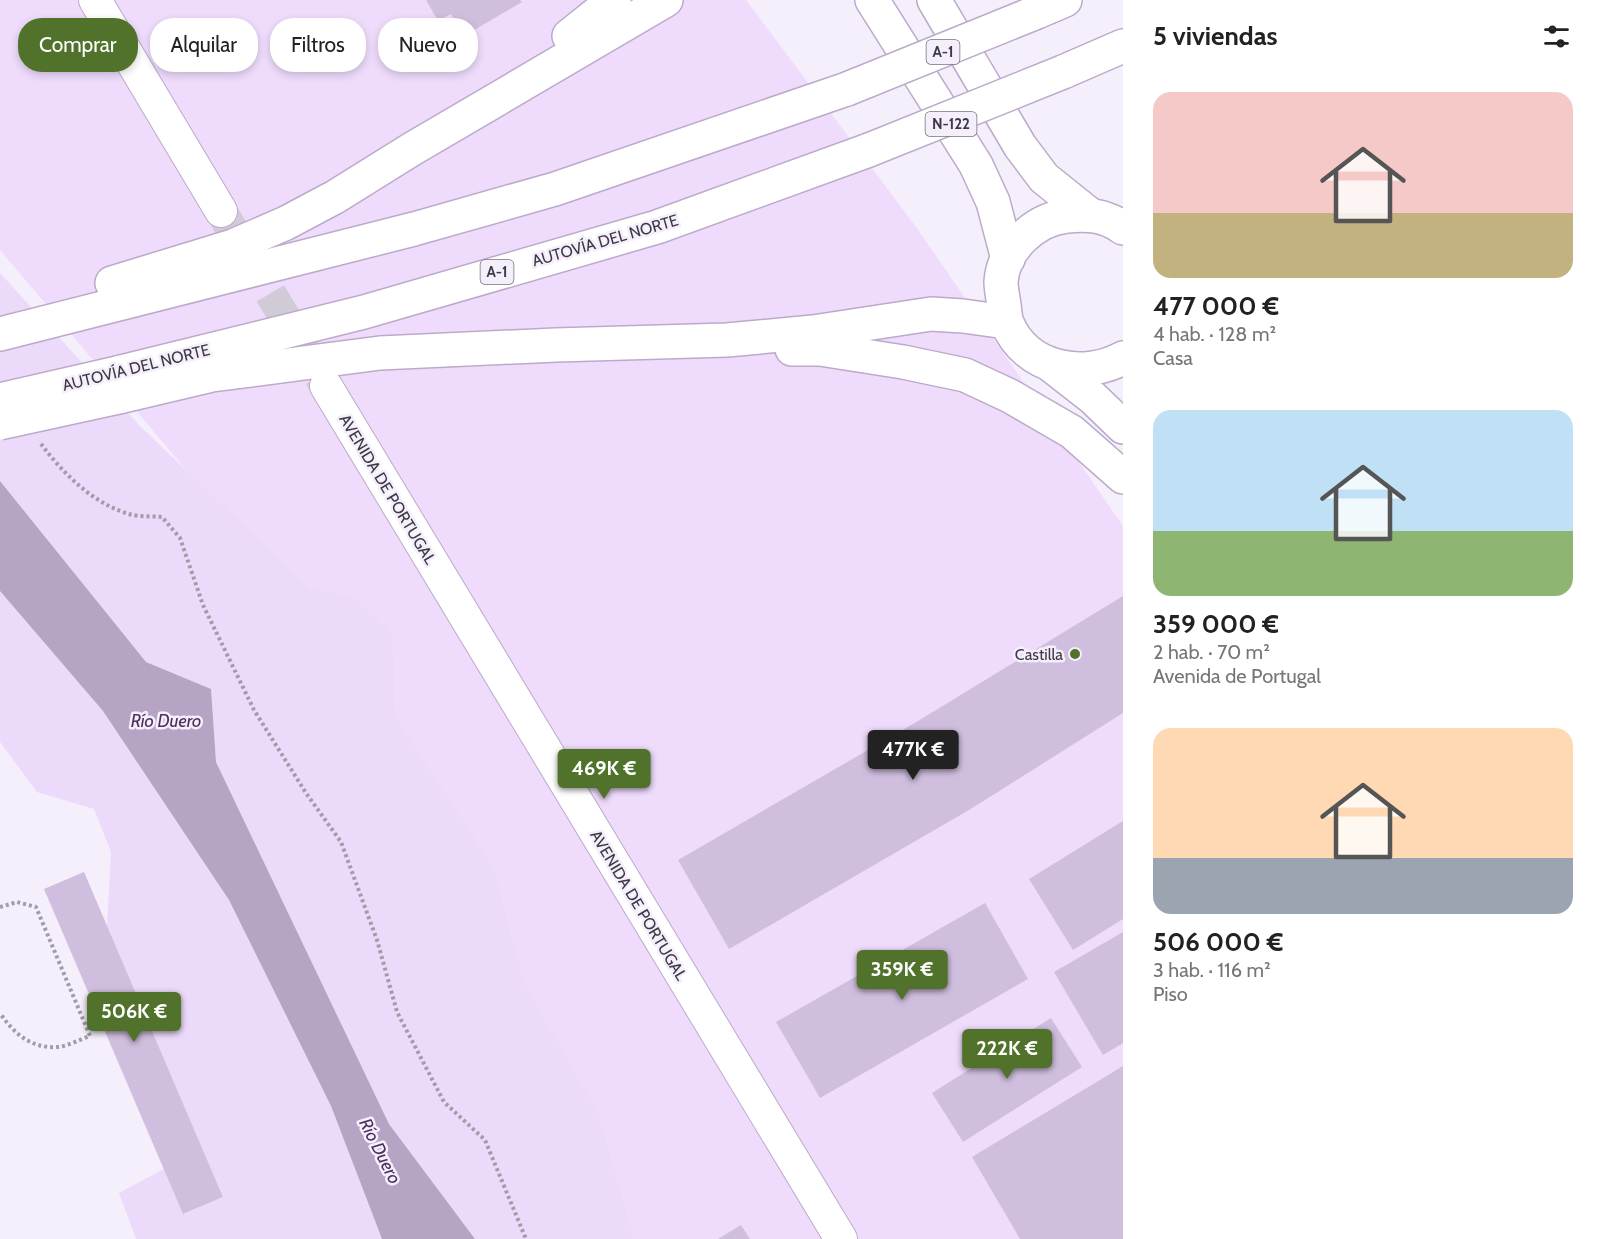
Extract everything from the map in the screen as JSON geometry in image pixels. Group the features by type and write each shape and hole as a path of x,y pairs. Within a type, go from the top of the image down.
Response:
{"highway":[{"path":"411,149 545,53 614,0"},
{"path":"0,311 98,298 286,223 335,197 411,149 666,0"},
{"name":"N-122","path":"872,0 976,165 993,202 1008,258"},
{"name":"N-122","path":"934,0 1020,146 1044,178 1089,214"},
{"name":"A-1","path":"0,334 98,298 414,229 555,189 847,89 1051,6"},
{"name":"AUTOVÍA DEL NORTE","path":"0,400 118,385 657,227 869,150 1123,46"},
{"name":"N-122","path":"1123,228 1113,221 1089,214 1054,217 1026,234 1008,258 1001,282 1006,322 1024,348 1052,366 1093,398 1123,427"},
{"path":"0,423 118,385 380,353 727,340 813,332 931,314 1006,322"},
{"path":"727,340 760,350 830,350 965,375 1010,396 1072,432 1123,477"},
{"name":"N-122","path":"1052,366 1085,371 1113,364 1123,358"}],"street":[{"path":"95,0 221,211"},
{"name":"AVENIDA DE PORTUGAL","path":"326,386 841,1239"}],"path":[{"path":"38,439 57,465 90,494 129,514 162,517 180,538 203,605 254,710 306,793 341,842 377,940 396,1012 444,1102 485,1140 526,1239"},
{"path":"0,907 17,902 36,907 90,1036 59,1047 28,1042 7,1023 0,1012"}],"shaded area":[{"path":"0,0 746,0 916,227 1123,526 1123,1239 619,1239 215,504 0,250"},
{"path":"0,273 140,426 310,589 352,596 393,635 394,716 493,866 524,983 598,1113 634,1239 475,1239 389,1124 216,762 211,689 146,662 0,481"},
{"path":"0,591 103,711 229,900 331,1106 382,1239 136,1239 119,1193 164,1169 184,1214 223,1197 107,926 111,852 94,809 37,792 0,742"}],"water":[{"name":"Río Duero","path":"0,481 146,662 211,689 216,762 389,1124 475,1239 382,1239 331,1106 229,900 103,711 0,591"}],"building":[{"path":"426,0 520,0 522,2 478,28 478,18 453,18 451,14 444,18 436,18"},
{"path":"1123,596 1123,713 969,810 729,949 678,860 918,721"},
{"path":"1123,821 1123,919 1073,950 1029,879"},
{"path":"84,872 223,1197 183,1214 44,889"},
{"path":"985,903 1028,979 820,1098 776,1022"},
{"path":"1123,932 1123,1043 1103,1055 1054,972"},
{"path":"1051,1018 1082,1067 963,1142 932,1093"},
{"path":"1123,1066 1123,1239 1020,1239 972,1157"},
{"path":"741,1225 750,1239 718,1239"}],"tunnel":[{"path":"221,211 324,383"}],"place":[{"name":"Castilla","path":"1075,654"}]}
